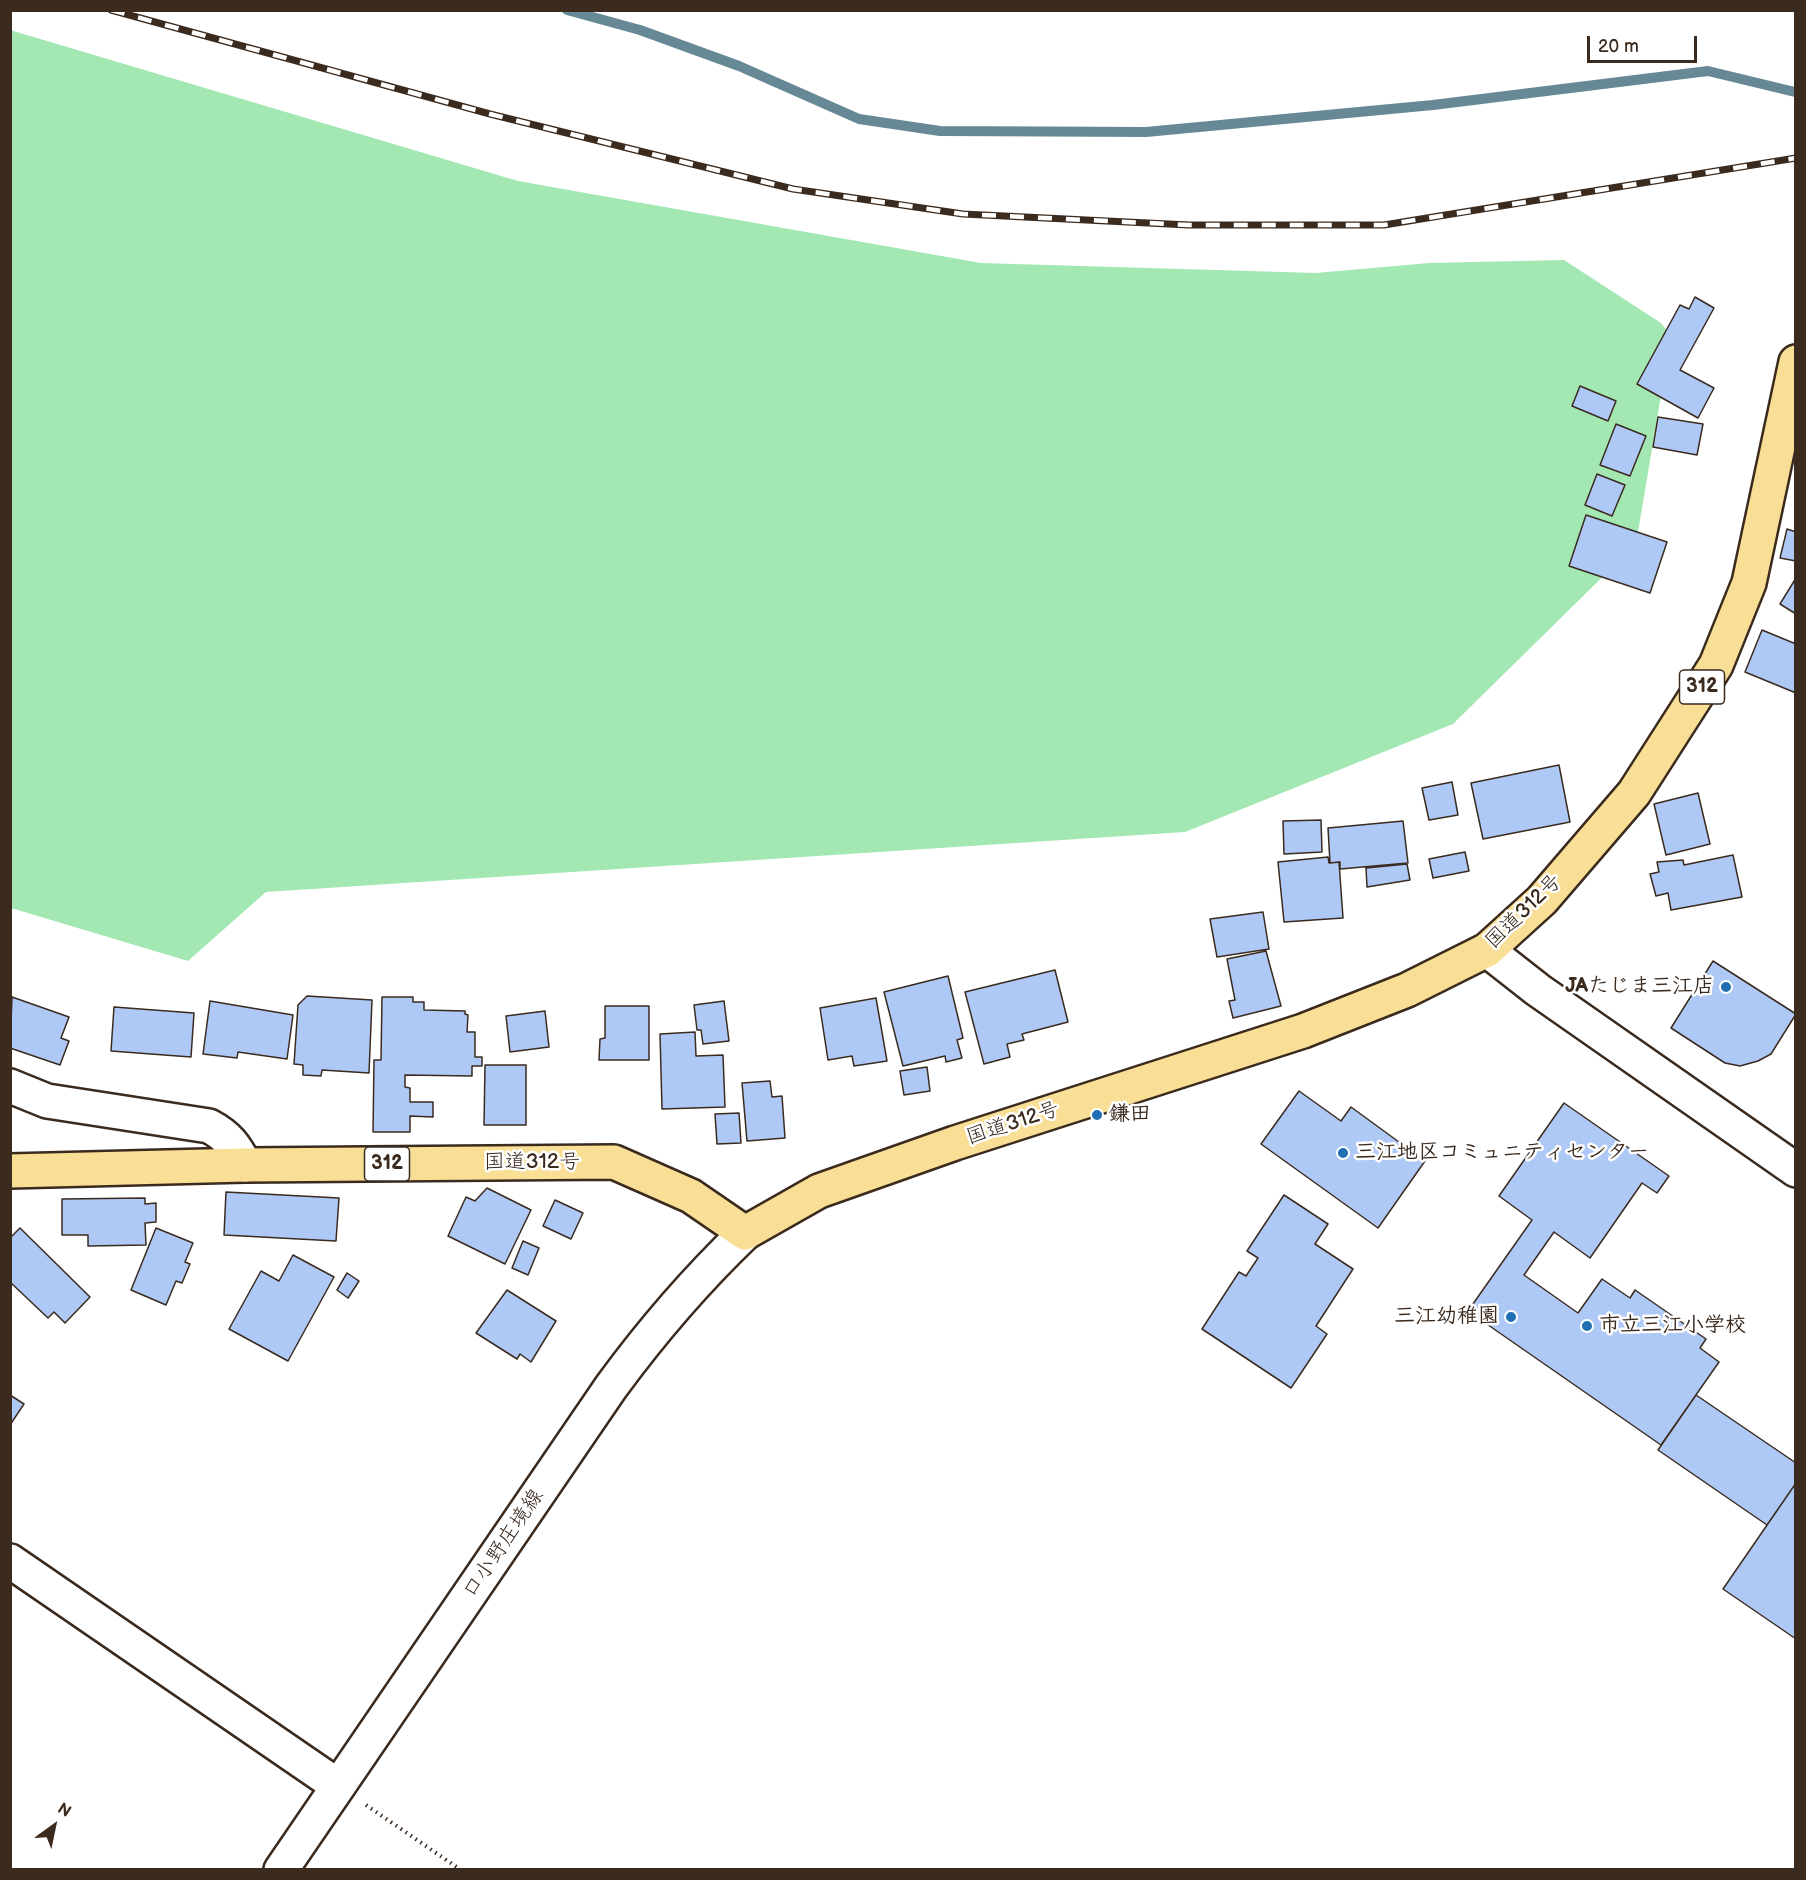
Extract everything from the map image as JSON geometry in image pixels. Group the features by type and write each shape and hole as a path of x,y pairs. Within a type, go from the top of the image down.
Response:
{"highway":[{"name":"国道312号","path":"10,1171 245,1165 614,1162 691,1196 745,1233 819,1191 966,1140 1303,1030 1407,990 1487,950 1542,900 1634,793 1716,665 1749,583 1796,362"}],"main road":[{"path":"1487,950 1538,990 1796,1170"},
{"path":"10,1086 47,1101 209,1126 234,1143 245,1165"},
{"name":"口小野庄境線","path":"281,1869 611,1387 678,1300 745,1233"},
{"path":"10,1561 338,1786"}],"path":[{"path":"338,1786 461,1869"}],"green space":[{"path":"10,30 518,181 981,263 1316,273 1429,263 1564,260 1661,323 1671,336 1636,544 1453,724 1185,832 266,892 188,961 11,908"}],"building":[{"path":"1695,297 1714,308 1680,370 1714,388 1698,418 1637,384 1680,305 1689,309"},
{"path":"1580,386 1616,401 1608,421 1572,406"},
{"path":"1658,417 1703,424 1697,455 1653,447"},
{"path":"1616,424 1646,436 1630,476 1600,465"},
{"path":"1597,474 1625,485 1612,516 1585,505"},
{"path":"1586,515 1667,542 1650,593 1569,566"},
{"path":"1787,529 1796,532 1796,561 1780,558"},
{"path":"1796,578 1796,614 1780,604"},
{"path":"1762,630 1796,644 1796,693 1745,672"},
{"path":"1559,765 1570,822 1483,839 1471,783"},
{"path":"1452,782 1458,815 1429,820 1422,788"},
{"path":"1698,793 1710,844 1666,855 1654,804"},
{"path":"1321,820 1322,852 1284,854 1283,821"},
{"path":"1403,821 1408,863 1340,869 1340,862 1330,863 1328,828"},
{"path":"1465,852 1469,871 1433,878 1429,859"},
{"path":"1733,855 1742,897 1671,910 1668,893 1656,896 1650,874 1659,872 1657,862 1683,860 1684,865"},
{"path":"1328,857 1329,863 1339,862 1343,918 1284,922 1278,862"},
{"path":"1407,864 1410,880 1367,887 1366,868"},
{"path":"1263,912 1269,949 1217,957 1210,919"},
{"path":"1266,951 1281,1006 1233,1018 1229,1001 1235,1000 1227,959"},
{"name":"JAたじま三江店","path":"1713,961 1796,1014 1771,1054 1758,1061 1740,1066 1725,1063 1671,1028"},
{"path":"1055,970 1068,1022 1022,1034 1024,1040 1007,1044 1010,1057 984,1064 965,992"},
{"path":"948,976 963,1038 957,1040 962,1058 946,1062 945,1056 903,1066 884,992"},
{"path":"307,996 372,1000 369,1073 322,1070 321,1076 303,1075 303,1065 294,1064 298,1005"},
{"path":"12,997 69,1017 61,1038 69,1041 60,1065 10,1048"},
{"path":"382,997 413,997 413,1002 424,1002 424,1010 465,1011 468,1015 467,1032 475,1032 475,1057 482,1057 482,1066 472,1066 472,1076 405,1075 405,1087 410,1088 410,1102 433,1102 433,1117 410,1116 410,1132 373,1132 374,1060 381,1060"},
{"path":"876,998 887,1061 854,1066 852,1056 828,1060 820,1008"},
{"path":"210,1001 293,1015 287,1059 238,1052 237,1058 203,1054"},
{"path":"724,1001 729,1041 703,1044 701,1030 697,1030 694,1005"},
{"path":"605,1006 649,1006 649,1060 599,1060 600,1039 605,1038"},
{"path":"114,1007 194,1013 191,1057 111,1051"},
{"path":"545,1011 549,1047 510,1052 506,1016"},
{"path":"695,1032 696,1056 723,1055 725,1107 662,1109 660,1034"},
{"path":"485,1065 526,1065 526,1125 484,1125"},
{"path":"927,1067 930,1091 904,1095 900,1071"},
{"path":"770,1081 772,1097 782,1096 785,1138 747,1141 742,1083"},
{"name":"三江地区コミュニティセンター","path":"1299,1091 1341,1121 1351,1107 1425,1161 1378,1228 1261,1144"},
{"path":"1564,1103 1669,1176 1657,1193 1642,1183 1590,1258 1554,1232 1524,1275 1578,1313 1602,1279 1630,1298 1635,1290 1706,1339 1700,1348 1719,1362 1661,1445 1468,1311 1532,1220 1499,1196"},
{"path":"739,1113 741,1143 717,1144 715,1114"},
{"path":"487,1188 531,1210 505,1264 448,1236 466,1197 475,1201"},
{"path":"226,1192 339,1198 336,1241 224,1235"},
{"path":"1284,1195 1328,1224 1315,1244 1353,1269 1316,1326 1327,1334 1291,1388 1202,1329 1239,1272 1246,1276 1258,1258 1247,1251"},
{"path":"145,1198 145,1204 156,1203 156,1222 145,1223 146,1245 88,1246 88,1235 62,1235 62,1199"},
{"path":"555,1200 583,1213 571,1239 543,1226"},
{"path":"20,1228 90,1297 65,1323 54,1312 48,1318 10,1282 10,1238"},
{"path":"156,1228 193,1243 185,1262 190,1264 182,1283 176,1281 166,1305 131,1290"},
{"path":"523,1241 539,1248 528,1275 512,1268"},
{"path":"293,1255 334,1277 288,1361 229,1329 261,1271 279,1281"},
{"path":"347,1273 359,1281 348,1298 337,1290"},
{"path":"507,1290 556,1321 531,1362 520,1354 517,1359 476,1333"},
{"path":"10,1395 24,1404 10,1425"},
{"path":"1696,1395 1796,1463 1796,1483 1767,1525 1658,1450"},
{"path":"1796,1483 1796,1639 1723,1589"}],"waterway":[{"path":"567,10 640,30 739,66 859,119 940,131 1146,132 1433,105 1708,71 1795,92"}],"railway":[{"path":"111,10 490,114 793,189 963,214 1189,225 1384,225 1796,158"}],"place":[{"name":"JAたじま三江店","path":"1726,987"},
{"name":"鎌田","path":"1097,1115"},
{"name":"三江地区コミュニティセンター","path":"1343,1153"},
{"name":"三江幼稚園","path":"1511,1317"},
{"name":"市立三江小学校","path":"1587,1326"}]}
